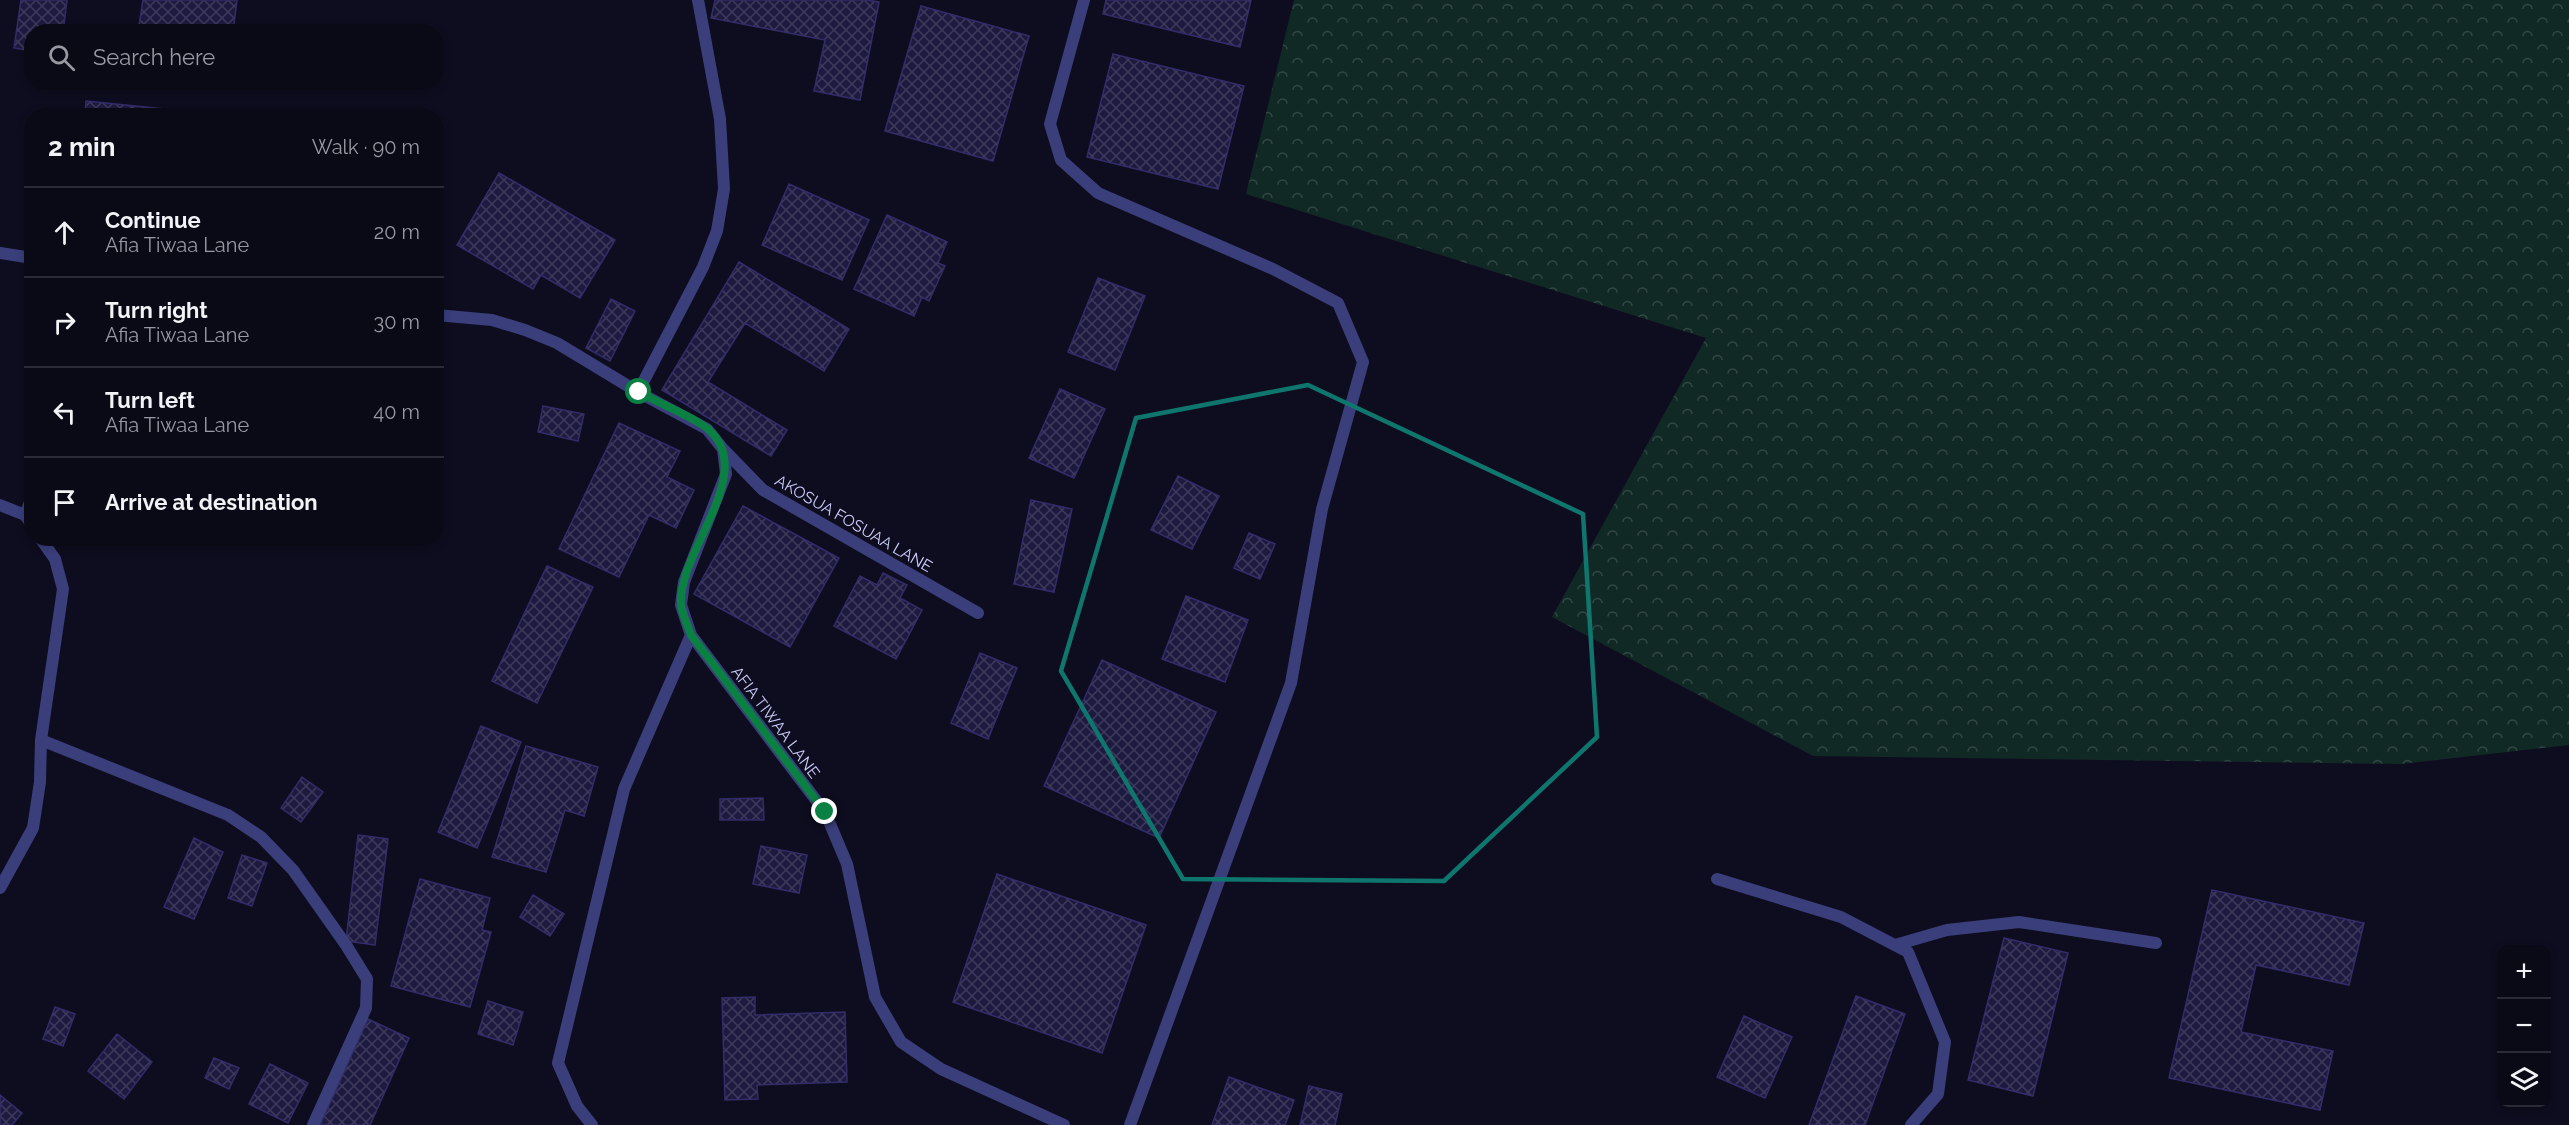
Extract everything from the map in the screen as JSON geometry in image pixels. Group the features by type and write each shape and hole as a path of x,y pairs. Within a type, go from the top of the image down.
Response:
{"street":[{"path":"639,392 703,267 717,231 724,189 720,119 698,0"},
{"path":"1084,0 1050,124 1061,160 1098,193 1272,269 1338,303 1363,362 1322,508 1291,682 1130,1125"},
{"path":"0,253 24,257"},
{"path":"444,316 492,320 557,343 707,429 723,449"},
{"name":"AKOSUA FOSUAA LANE","path":"723,449 763,490 978,613"},
{"name":"AFIA TIWAA LANE","path":"723,449 726,474 684,582 681,605 691,635 825,812 847,864 875,997 901,1042 941,1069 1064,1125"},
{"path":"0,505 24,518"},
{"path":"0,888 33,828 40,782 41,740 63,589 55,559 46,546"},
{"path":"592,1125 577,1106 558,1063 624,789 691,635"},
{"path":"41,740 228,815 261,837 293,870 346,945 367,979 366,1008 312,1125"},
{"path":"1718,879 1840,917 1908,952 1945,1042 1938,1094 1911,1125"},
{"path":"1895,945 1947,930 2019,922 2156,943"}],"highlighted area":[{"path":"1308,385 1583,514 1597,737 1444,881 1183,879 1061,671 1136,418"}],"green space":[{"path":"1294,0 2569,0 2569,745 2401,764 1813,756 1552,617 1706,338 1246,194"}],"building":[{"path":"21,0 67,0 64,24 24,24 24,50 14,48"},
{"path":"143,0 237,0 234,24 139,24"},
{"path":"715,0 868,0 879,2 860,100 814,91 825,40 711,18"},
{"path":"1106,0 1251,0 1240,47 1103,14"},
{"path":"921,6 1029,36 993,161 885,131"},
{"path":"1113,54 1244,86 1218,189 1087,157"},
{"path":"86,101 155,108 86,108"},
{"path":"499,173 615,240 580,298 541,275 533,289 457,245"},
{"path":"789,184 869,220 842,280 762,245"},
{"path":"887,215 947,242 938,263 945,266 929,301 922,297 914,316 854,289"},
{"path":"739,262 849,329 824,371 745,323 708,382 787,430 771,456 662,390"},
{"path":"1098,278 1145,296 1115,370 1068,352"},
{"path":"611,299 635,311 610,361 586,348"},
{"path":"1060,389 1105,409 1074,478 1029,458"},
{"path":"543,406 584,414 578,441 538,432"},
{"path":"619,423 680,451 667,477 694,490 676,528 649,515 619,577 559,549"},
{"path":"1178,476 1219,496 1192,549 1151,530"},
{"path":"1031,500 1072,509 1054,592 1014,584"},
{"path":"743,506 839,558 790,647 694,594"},
{"path":"1249,533 1275,544 1260,579 1234,568"},
{"path":"547,566 593,587 537,703 492,681"},
{"path":"883,573 907,585 900,598 922,610 896,659 834,626 860,576 877,585"},
{"path":"1186,596 1248,620 1225,682 1162,659"},
{"path":"980,653 1017,668 988,739 951,723"},
{"path":"1102,660 1216,712 1159,838 1044,786"},
{"path":"481,726 521,742 477,848 438,832"},
{"path":"526,746 598,767 584,816 565,810 546,872 492,857"},
{"path":"302,777 323,792 301,822 281,808"},
{"path":"763,798 764,820 720,820 720,799"},
{"path":"358,835 388,839 375,945 346,941"},
{"path":"194,838 223,852 194,919 164,907"},
{"path":"761,846 807,855 799,893 753,884"},
{"path":"242,855 267,863 252,906 228,898"},
{"path":"997,874 1146,925 1102,1053 953,1002"},
{"path":"420,879 490,898 482,930 491,932 470,1007 391,986"},
{"path":"2212,890 2364,923 2349,985 2256,965 2241,1032 2333,1051 2320,1110 2169,1078"},
{"path":"533,895 564,914 550,936 520,917"},
{"path":"2004,938 2068,953 2033,1096 1968,1080"},
{"path":"1856,996 1905,1014 1865,1125 1809,1125"},
{"path":"755,997 755,1015 845,1012 847,1082 757,1085 758,1099 725,1100 722,998"},
{"path":"488,1001 523,1012 513,1045 478,1034"},
{"path":"55,1007 75,1014 63,1046 43,1039"},
{"path":"1744,1016 1792,1037 1765,1098 1717,1077"},
{"path":"368,1019 409,1038 370,1125 320,1125"},
{"path":"117,1034 152,1062 124,1099 88,1071"},
{"path":"214,1058 239,1068 229,1089 205,1078"},
{"path":"270,1064 308,1083 288,1123 249,1104"},
{"path":"1229,1077 1294,1100 1285,1125 1212,1125"},
{"path":"1309,1086 1342,1094 1335,1125 1300,1125"},
{"path":"0,1095 22,1113 12,1125 0,1125"}],"route":[{"path":"639,392 707,429 723,449 726,474 684,582 681,605 691,635 778,753 825,812"}]}
